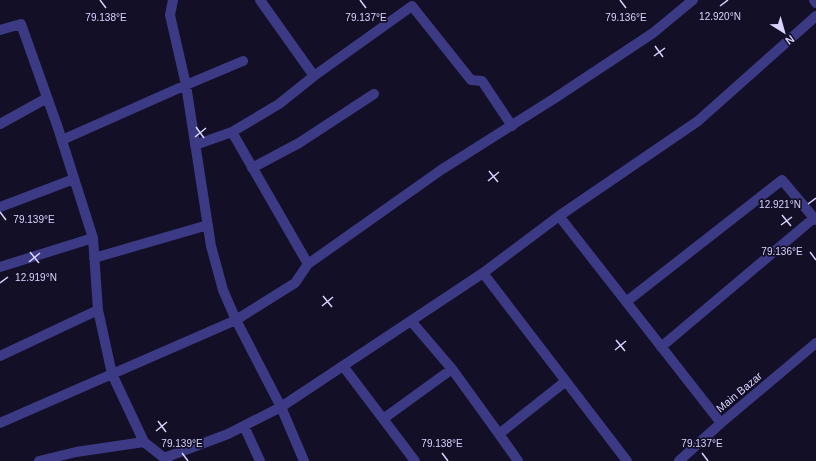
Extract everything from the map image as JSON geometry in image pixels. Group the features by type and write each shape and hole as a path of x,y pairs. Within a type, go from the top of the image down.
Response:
{"street":[{"path":"173,0 170,15 186,85 211,246 223,290 236,320 281,406 304,461"},
{"path":"260,0 314,76"},
{"path":"0,423 236,320 295,283 308,264 441,170 512,126 653,33 693,0"},
{"path":"195,145 232,132 279,104 314,76 412,6 471,80 482,81 512,126"},
{"path":"0,30 21,24 62,140 93,238 98,310 112,374 144,442 166,460 228,434 281,406 483,273 559,216 698,121 816,16"},
{"path":"62,140 243,61"},
{"path":"252,168 299,143 374,94"},
{"path":"0,124 47,98"},
{"path":"232,132 308,264"},
{"path":"0,207 74,180"},
{"path":"626,302 782,180 815,219 661,347"},
{"path":"559,216 721,423"},
{"path":"94,258 208,225"},
{"path":"0,267 93,238"},
{"path":"483,273 627,461"},
{"path":"0,356 98,310"},
{"path":"411,321 452,369 518,461"},
{"name":"Main Bazar","path":"679,461 721,423 816,343"},
{"path":"343,366 383,418 410,459"},
{"path":"383,418 452,369"},
{"path":"499,434 566,381"},
{"path":"244,426 260,461"},
{"path":"39,461 76,452 144,442"}]}
